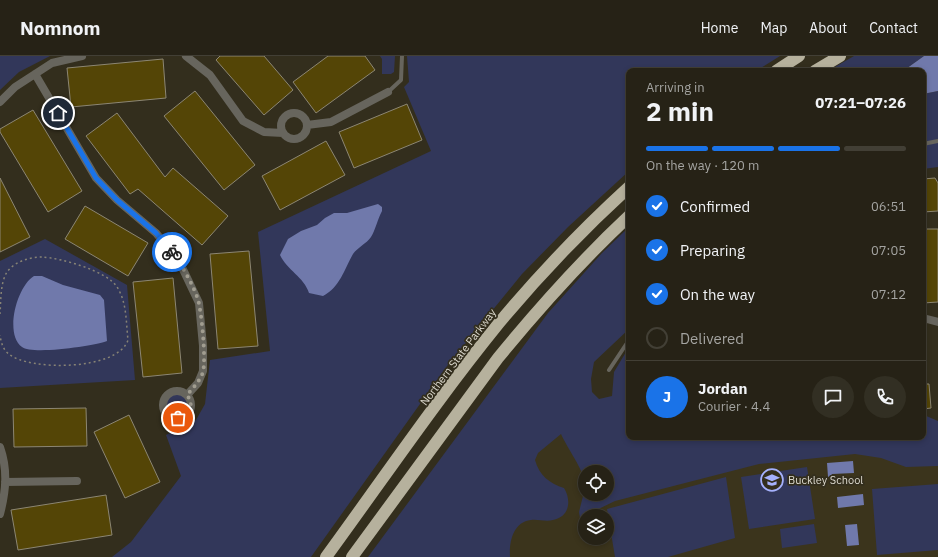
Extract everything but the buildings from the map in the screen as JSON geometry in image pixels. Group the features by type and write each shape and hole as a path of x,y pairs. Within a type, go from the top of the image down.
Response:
{"highway":[{"path":"781,68 799,56"},
{"path":"820,68 840,56"},
{"name":"Northern State Parkway","path":"326,557 500,322 552,264 626,190"},
{"path":"352,557 498,358 568,277 626,219"}],"street":[{"path":"0,102 15,87 52,63 82,56"},
{"path":"186,56 210,76 243,122 264,132 283,133 290,138 298,138 305,133 307,125 304,117 295,113 291,113 284,117 282,121 283,133"},
{"path":"35,74 96,178 117,200 156,233 179,261 199,303 203,346 203,371 198,383 187,395"},
{"path":"307,125 331,122 388,92"},
{"path":"926,319 938,322"},
{"path":"0,447 6,463 5,497 0,514"},
{"path":"5,482 77,481"}],"lane":[{"path":"388,92 401,80 402,56"},
{"path":"926,143 938,141"},
{"path":"609,370 626,344"}],"path":[{"path":"0,314 1,285 6,273 25,259 43,257 84,266 106,276 117,286 123,298 128,340 126,346 119,354 101,362 72,365 29,363 15,359 7,353 1,342 0,335"}],"shaded area":[{"path":"0,56 50,56 19,72 0,90"},
{"path":"380,56 395,56 394,72 391,74 382,74 382,59"},
{"path":"407,56 780,56 761,68 626,68 626,174 568,227 522,274 447,366 311,557 112,557 131,542 181,476 166,435 196,420 205,404 210,360 270,351 258,232 431,151 404,87 409,82"},
{"path":"854,56 924,56 907,68 833,68"},
{"path":"924,56 938,56 938,91 926,93 926,68 907,68"},
{"path":"938,91 938,167 926,169 926,93"},
{"path":"378,204 382,207 382,211 372,234 369,239 353,254 338,283 323,296 309,293 307,287 280,255 288,239 301,231 317,225 334,213 347,213"},
{"path":"626,230 626,332 594,362 591,379 592,392 599,399 612,396 614,372 626,352 626,440 926,440 926,416 938,421 938,466 906,467 881,458 855,454 759,464 615,501 599,509 580,509 582,501 614,501 614,465 578,465 561,434 538,453 535,460 539,470 546,478 554,484 564,488 568,498 568,508 563,516 550,521 531,520 520,525 516,529 511,539 510,557 368,557 548,313 602,253"},
{"path":"45,239 127,285 135,380 0,388 0,261"},
{"path":"34,276 42,276 63,285 100,295 104,300 107,341 90,345 50,350 28,349 22,347 17,341 13,321 22,289"},
{"path":"177,391 187,395 191,405 187,415 177,419 167,415 163,405 167,395"},
{"name":"Buckley School","path":"926,416 938,421 938,557 504,557 521,445 553,419 588,456 870,440 926,440"},
{"path":"853,461 854,473 832,474 832,476 828,477 827,463"},
{"path":"807,467 815,519 749,529 741,477"},
{"path":"726,477 735,538 668,557 615,557 613,545 614,509 607,509"},
{"path":"938,484 938,550 877,555 872,489"},
{"path":"863,494 864,505 838,508 837,497"},
{"path":"814,524 817,543 782,548 780,529"},
{"path":"857,524 859,545 847,546 845,525"}],"way so far":[{"path":"172,252 179,261 199,303 203,346 203,371 198,383 187,395 190,398 191,407 187,415 178,418"}],"place":[{"name":"Buckley School","path":"772,480"}],"route":[{"path":"58,113 96,178 117,200 156,233 172,252"}]}
